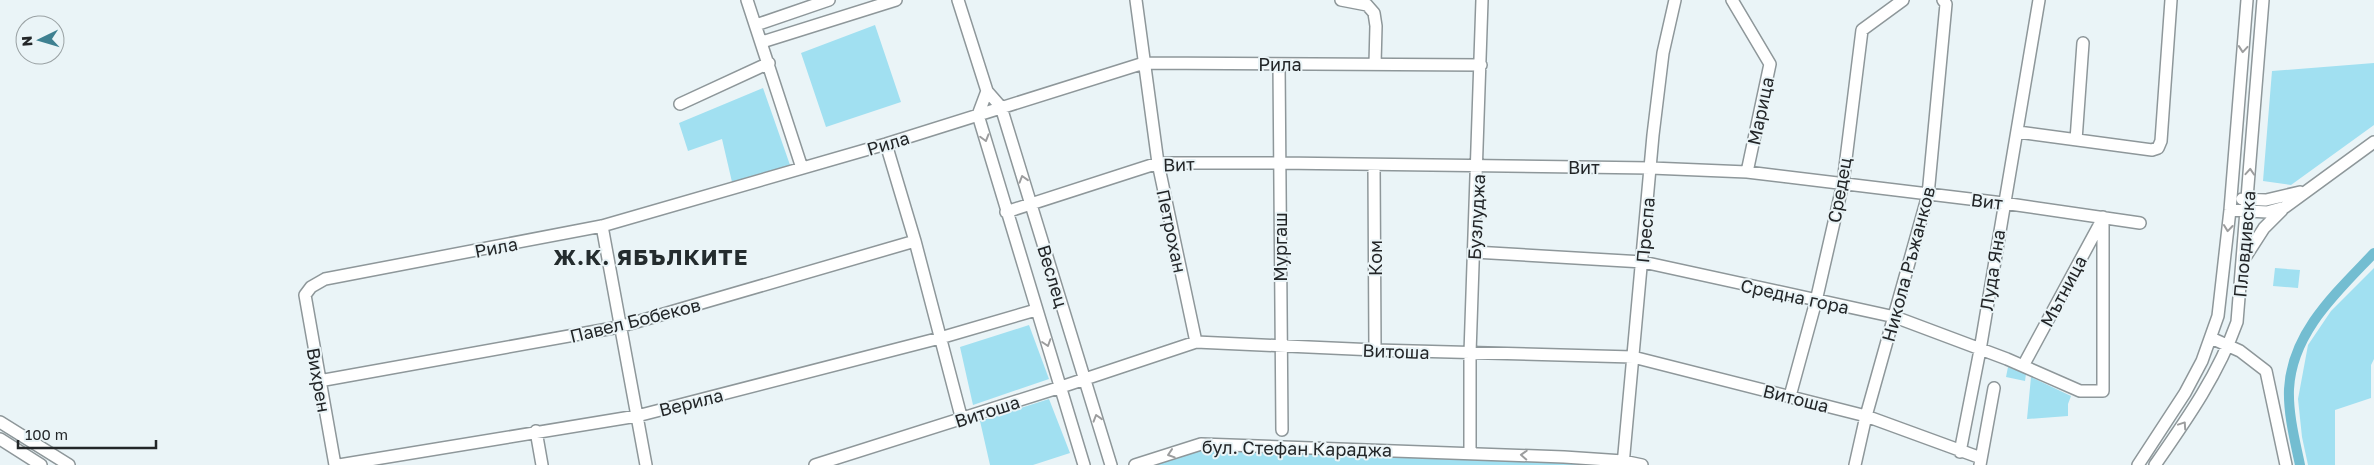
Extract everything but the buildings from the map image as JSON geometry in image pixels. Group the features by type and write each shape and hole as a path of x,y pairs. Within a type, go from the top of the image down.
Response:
{"street":[{"path":"747,0 802,168"},
{"path":"756,25 828,0"},
{"path":"762,42 896,0"},
{"name":"Веслец","path":"958,0 987,91 1001,107 1111,465"},
{"name":"Петрохан","path":"1136,0 1158,163 1196,342"},
{"path":"1341,0 1368,5 1374,13 1375,64"},
{"name":"Бузлуджа","path":"1470,453 1470,353 1478,167 1482,0"},
{"name":"Преспа","path":"1623,463 1651,168 1664,53 1675,0"},
{"name":"Марица","path":"1732,0 1770,64 1747,172"},
{"name":"Средец","path":"1790,396 1816,301 1843,183 1862,30 1903,0"},
{"name":"Никола Ръжанков","path":"1855,465 1866,416 1928,195 1946,4 1943,0"},
{"name":"Луда Яна","path":"1960,452 1980,350 2003,203 2018,132 2039,0"},
{"path":"2018,132 2152,150 2158,148 2161,141 2170,0"},
{"name":"Пловдивска","path":"2138,465 2185,393 2211,338 2221,298 2247,0"},
{"name":"Пловдивска","path":"2155,465 2204,394 2228,346 2237,322 2244,260 2263,0"},
{"path":"2076,140 2083,43"},
{"path":"680,104 769,63"},
{"name":"Рила","path":"305,295 311,287 325,279 602,226 886,144 1144,63 1481,65"},
{"name":"Мургаш","path":"1279,64 1282,430"},
{"path":"978,115 987,91"},
{"name":"Веслец","path":"978,115 1084,465"},
{"path":"2244,260 2264,228 2285,207 2304,191 2374,142"},
{"path":"886,144 915,241 962,420"},
{"name":"Вит","path":"1006,212 1158,163 1280,163 1651,168 1747,172 2003,203 2140,223"},
{"name":"Ком","path":"1374,165 1375,350"},
{"path":"2230,204 2248,199 2266,200 2304,191"},
{"path":"2230,204 2247,212 2266,212 2285,207"},
{"name":"Средна гора","path":"1474,252 1642,262 1895,317 2023,366 2080,391 2103,391 2103,217"},
{"name":"Мътница","path":"2023,366 2103,217"},
{"path":"602,226 619,327 646,465"},
{"name":"Павел Бобеков","path":"319,381 619,327 915,241"},
{"name":"Вихрен","path":"305,295 319,381 337,465"},
{"name":"Верила","path":"337,465 637,416 940,338 1036,310"},
{"path":"2211,338 2247,356 2266,371 2286,465"},
{"name":"Витоша","path":"815,465 962,420 1196,342 1280,347 1633,357 1866,416 1980,461"},
{"path":"1980,461 1994,388"},
{"path":"0,422 69,465"},
{"path":"536,431 542,465"},
{"path":"0,440 41,465"},
{"name":"бул. Стефан Караджа","path":"1135,465 1201,444 1470,453 1642,465"}],"shaded area":[{"path":"875,25 901,102 826,127 801,53"},
{"path":"2374,63 2374,125 2291,185 2263,181 2272,71"},
{"path":"763,88 790,165 732,182 722,139 688,151 679,123"},
{"path":"2275,268 2300,270 2298,288 2273,286"},
{"path":"2374,268 2374,359 2371,365 2371,398 2335,410 2335,465 2308,465 2302,437 2298,399 2308,345 2331,311"},
{"path":"1029,325 1049,379 973,405 960,347"},
{"path":"2008,367 2026,374 2025,381 2006,377"},
{"path":"2031,377 2071,396 2068,404 2068,416 2027,419"},
{"path":"1049,399 1070,453 1033,465 990,465 980,421"},
{"path":"1205,449 1373,453 1615,465 1153,465"}],"waterway":[{"path":"2300,465 2292,427 2289,398 2292,368 2298,349 2307,331 2319,314 2374,253"}],"district":[{"name":"Ж.К. ЯБЪЛКИТЕ","path":"651,256"}]}
